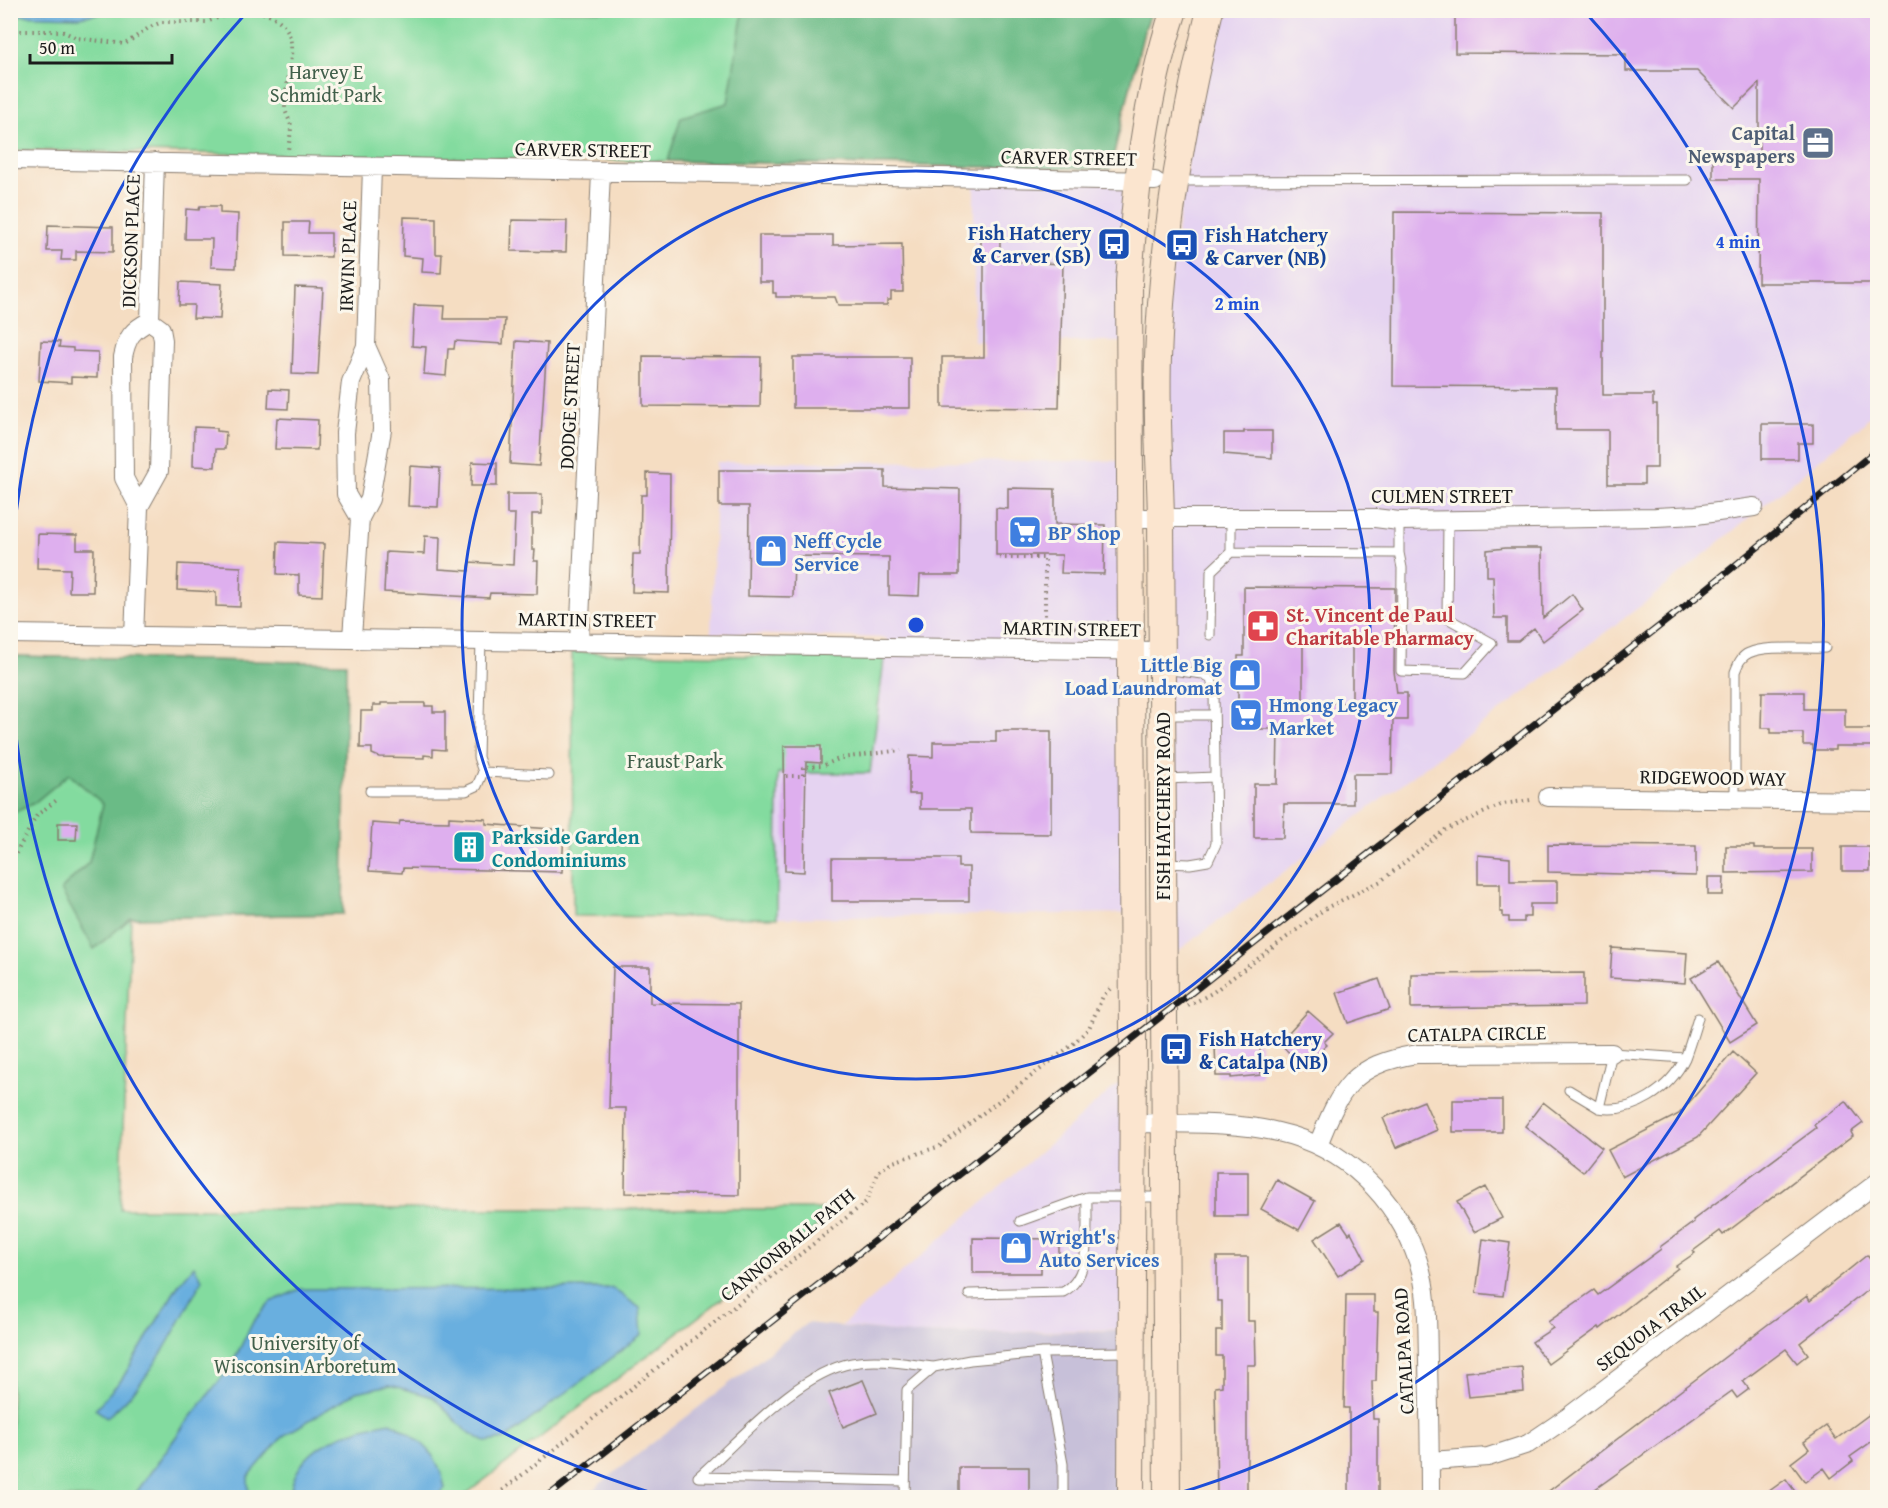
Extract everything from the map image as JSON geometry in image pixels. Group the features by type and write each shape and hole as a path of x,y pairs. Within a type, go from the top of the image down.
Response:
{"main road":[{"name":"FISH HATCHERY ROAD","path":"1167,1497 1161,519 1156,181 1150,104 1174,10"},
{"name":"FISH HATCHERY ROAD","path":"1131,1497 1129,282 1156,181 1195,73 1210,10"}],"street":[{"name":"CARVER STREET","path":"10,160 1156,181"},
{"name":"DICKSON PLACE","path":"150,321 155,162"},
{"name":"IRWIN PLACE","path":"360,518 346,494 345,433 351,382 366,346 372,168"},
{"name":"DODGE STREET","path":"579,641 601,172"},
{"name":"DICKSON PLACE","path":"134,637 139,507 159,471 163,340 161,329 150,321"},
{"name":"DICKSON PLACE","path":"139,507 124,478 123,357 126,340 134,329 150,321"},
{"name":"IRWIN PLACE","path":"352,638 360,518 370,499 382,430 381,380 366,346"},
{"name":"CULMEN STREET","path":"1130,518 1375,518 1399,521 1656,517 1754,507"},
{"name":"MARTIN STREET","path":"10,634 1130,651 1162,660"},
{"name":"RIDGEWOOD WAY","path":"1548,798 1878,801"},
{"name":"CATALPA CIRCLE","path":"1318,1145 1330,1114 1362,1071 1389,1059 1417,1054 1612,1053"},
{"name":"CATALPA ROAD","path":"1132,1123 1240,1127 1278,1132 1318,1145 1344,1160 1376,1188 1403,1224 1419,1263 1426,1307 1430,1497"},
{"name":"SEQUOIA TRAIL","path":"1430,1461 1488,1457 1528,1444 1577,1410 1878,1182"}],"lane":[{"path":"1156,181 1687,180"},
{"path":"1210,635 1211,571 1230,552 1232,519"},
{"path":"1399,521 1399,553 1402,568 1401,671 1466,673 1492,643 1447,618 1448,520"},
{"path":"1230,552 1399,553"},
{"path":"370,791 466,791 477,786 483,772 478,757 481,640"},
{"path":"1735,800 1735,672 1741,659 1749,652 1825,648"},
{"path":"1162,660 1211,678 1214,715 1216,844 1208,861 1190,864 1162,863"},
{"path":"1162,715 1214,715"},
{"path":"483,772 549,775"},
{"path":"1162,779 1215,777"},
{"path":"1569,1090 1599,1108 1613,1110 1627,1108 1649,1097 1668,1081 1684,1058 1698,1018"},
{"path":"1599,1108 1612,1053 1684,1058"},
{"path":"1020,1221 1087,1197 1164,1197"},
{"path":"969,1294 1063,1292 1073,1287 1081,1275 1087,1197"},
{"path":"905,1481 698,1477 784,1399 826,1370 852,1363 879,1360 934,1367 1042,1353 1132,1352"},
{"path":"1042,1353 1063,1464 1063,1497"},
{"path":"905,1497 907,1390 934,1367"}],"path":[{"path":"10,36 17,32 62,32 77,38 125,44 150,27 162,22 206,22 241,10"},
{"path":"251,10 265,13 286,26 292,42 285,110 291,126 286,165"},
{"path":"999,558 1045,558 1045,627 1099,628 1109,622"},
{"path":"786,776 803,776 803,767 822,766 842,758 901,750"},
{"path":"1188,1006 1212,993 1326,908 1381,881 1445,830 1503,804 1548,798"},
{"path":"10,864 37,815 58,799"},
{"name":"CANNONBALL PATH","path":"493,1497 866,1202 879,1171 890,1163 940,1146 1072,1045 1089,1028 1103,996 1110,989"}],"shaded area":[{"path":"1210,11 1877,11 1877,409 1864,423 1650,599 1163,962 1158,359"},
{"path":"974,178 1138,181 1128,342 974,342"},
{"path":"1130,461 1131,913 777,918 778,773 870,773 887,638 711,633 717,462"},
{"path":"1132,1072 1132,1329 911,1334 841,1326"},
{"path":"807,1323 911,1334 1132,1330 1131,1497 582,1498"}],"green space":[{"path":"743,10 1152,11 1144,31 1110,169 668,161 681,117 728,103"},
{"name":"Harvey E Schmidt Park","path":"10,11 1152,11 1144,31 1110,169 11,150"},
{"name":"Fraust Park","path":"572,652 884,659 870,773 778,773 777,918 573,916"},
{"name":"University of Wisconsin Arboretum","path":"11,656 346,663 343,914 131,918 120,1209 840,1209 462,1497 11,1498"},
{"path":"11,656 346,663 343,914 131,918 94,949 61,890 89,862 103,804 69,774 34,803 11,814"}],"water":[{"path":"11,10 114,11 79,17 11,15"},
{"path":"194,1266 202,1280 172,1335 137,1388 107,1417 95,1409 122,1379 179,1284"},
{"path":"612,1288 640,1308 642,1335 505,1439 485,1442 465,1430 433,1397 390,1385 356,1392 283,1436 248,1477 249,1497 133,1497 185,1424 231,1366 253,1322 270,1302 300,1289"},
{"path":"391,1422 427,1448 438,1464 445,1488 437,1497 290,1497 294,1479 301,1465 312,1453 341,1436"}],"building":[{"name":"Capital Newspapers","path":"1455,10 1878,10 1878,283 1758,283 1759,179 1713,179 1713,154 1759,154 1759,83 1734,108 1697,71 1626,71 1626,54 1455,53"},
{"path":"200,206 220,206 220,213 238,214 236,268 211,267 212,239 185,239 186,209 199,210"},
{"path":"1394,212 1603,213 1603,395 1653,395 1653,405 1657,405 1657,468 1644,468 1644,484 1608,484 1608,430 1556,430 1556,387 1393,386"},
{"path":"404,217 436,218 436,254 442,254 441,273 422,272 423,258 403,256"},
{"path":"512,220 567,221 566,252 511,251"},
{"path":"285,222 309,222 308,233 331,233 331,257 285,256"},
{"path":"48,225 113,227 113,252 76,251 76,260 61,260 62,251 47,251"},
{"path":"759,235 833,235 833,245 902,244 903,292 891,292 891,300 887,300 887,305 838,305 835,297 776,297 776,293 773,293 773,282 759,282"},
{"path":"981,237 1000,237 1000,261 1063,264 1059,408 942,407 942,357 984,357 984,260 981,260"},
{"path":"180,282 222,284 220,319 193,318 194,305 179,305"},
{"path":"295,287 323,288 318,375 292,374"},
{"path":"414,305 445,306 444,319 505,319 503,344 455,341 454,349 448,349 446,376 424,374 426,347 412,346"},
{"path":"41,341 60,342 59,347 73,348 73,351 98,352 97,378 71,377 71,383 39,381"},
{"path":"516,341 547,343 539,466 510,464"},
{"path":"643,356 761,357 760,407 643,406"},
{"path":"793,357 910,357 910,408 793,408"},
{"path":"269,389 289,390 288,409 268,408"},
{"path":"277,418 318,420 317,450 275,449"},
{"path":"1762,424 1813,424 1813,443 1798,443 1798,459 1762,459"},
{"path":"194,427 217,428 217,431 226,432 225,449 216,449 215,467 193,466"},
{"path":"1244,431 1272,431 1272,458 1224,454 1224,433 1244,433"},
{"path":"472,462 497,463 497,486 471,486"},
{"path":"410,466 440,468 438,507 408,506"},
{"path":"719,470 885,470 885,487 960,489 959,575 920,575 919,596 889,595 889,557 794,556 793,597 748,596 749,506 719,506"},
{"path":"647,473 670,474 669,593 632,592 633,554 640,554 641,495 647,495"},
{"name":"BP Shop","path":"1008,488 1055,489 1055,524 1105,525 1104,574 1061,573 1062,555 996,555 996,508 1008,509"},
{"path":"507,494 542,494 542,514 532,514 532,550 535,550 534,561 538,561 537,594 490,593 489,598 384,592 386,552 424,554 425,536 440,537 439,569 469,571 470,562 513,565 515,514 507,514"},
{"path":"38,534 77,535 77,549 94,549 93,592 69,592 70,569 37,568"},
{"path":"278,542 324,544 322,596 299,595 299,575 277,574"},
{"path":"1542,548 1543,618 1572,594 1583,610 1543,641 1534,628 1518,641 1507,641 1507,618 1494,618 1493,576 1487,576 1487,550"},
{"path":"178,564 241,567 240,607 216,606 216,592 177,590"},
{"path":"1244,587 1395,588 1394,671 1397,693 1407,693 1407,720 1393,720 1392,774 1353,774 1353,804 1284,804 1283,838 1254,838 1254,784 1277,784 1278,729 1238,729 1238,656 1244,656","holes":["1303,642 1352,643 1352,703 1303,703"]},
{"path":"1762,692 1804,692 1804,709 1845,709 1845,729 1878,729 1878,746 1835,746 1835,750 1813,750 1813,745 1803,745 1803,733 1771,733 1771,728 1761,728"},
{"path":"381,703 425,703 425,706 433,706 433,712 445,712 445,750 433,749 433,756 424,755 424,758 379,757 372,754 372,748 360,748 361,711 373,711 373,705 381,705"},
{"path":"996,731 1051,731 1051,834 971,833 971,809 920,809 920,794 909,794 909,756 933,757 933,742 996,742"},
{"path":"784,746 821,746 821,763 806,762 804,872 785,871"},
{"path":"449,817 486,819 486,824 564,830 562,872 403,868 402,873 369,871 372,823 399,825 400,821 449,822"},
{"path":"58,823 77,823 76,840 58,840"},
{"path":"1548,845 1696,846 1696,876 1548,872"},
{"path":"1726,846 1754,846 1754,849 1812,849 1812,872 1726,873"},
{"path":"1842,847 1870,847 1870,871 1842,871"},
{"path":"1478,855 1510,858 1510,881 1557,881 1557,904 1530,904 1530,917 1524,917 1524,922 1509,922 1509,917 1503,917 1503,912 1500,912 1500,884 1478,884"},
{"path":"832,858 958,858 958,867 969,867 969,901 832,901"},
{"path":"1708,877 1724,877 1723,895 1708,895"},
{"path":"1612,948 1687,953 1685,983 1610,978"},
{"path":"1718,962 1757,1025 1730,1042 1691,978"},
{"path":"613,967 650,967 650,1003 739,1004 739,1195 625,1193 626,1108 609,1108"},
{"path":"1584,973 1584,1006 1411,1008 1411,974"},
{"path":"1379,979 1390,1009 1348,1023 1337,993"},
{"path":"1308,1011 1333,1033 1324,1042 1327,1045 1303,1066 1279,1043"},
{"path":"1260,1043 1261,1075 1231,1078 1231,1076 1216,1076 1215,1044"},
{"path":"1733,1052 1756,1073 1698,1137 1622,1177 1608,1150 1679,1114"},
{"path":"1453,1100 1502,1100 1502,1132 1453,1132"},
{"path":"1424,1101 1437,1130 1396,1148 1383,1118"},
{"path":"1846,1101 1863,1123 1851,1132 1853,1136 1723,1235 1720,1231 1693,1251 1695,1253 1676,1266 1678,1268 1600,1329 1599,1327 1548,1364 1532,1342 1553,1328 1548,1322 1594,1290 1598,1295 1661,1249 1660,1247 1694,1222 1693,1220 1816,1128 1814,1125"},
{"path":"1543,1102 1602,1148 1583,1172 1525,1126"},
{"path":"1216,1172 1248,1172 1248,1216 1216,1216"},
{"path":"1277,1180 1315,1201 1299,1230 1261,1209"},
{"path":"1485,1187 1502,1218 1474,1232 1457,1202"},
{"path":"1341,1222 1349,1234 1351,1232 1365,1259 1338,1276 1314,1239"},
{"name":"Wright's Auto Services","path":"973,1238 1059,1239 1059,1257 1041,1257 1041,1273 973,1273"},
{"path":"1483,1239 1510,1243 1503,1296 1476,1293"},
{"path":"1867,1255 1878,1270 1878,1282 1800,1343 1808,1354 1797,1363 1786,1349 1743,1381 1749,1389 1737,1398 1732,1391 1584,1497 1541,1497 1767,1325 1807,1296 1810,1301"},
{"path":"1217,1257 1248,1257 1248,1321 1255,1321 1256,1365 1247,1365 1247,1497 1217,1497 1215,1387 1222,1386 1222,1356 1216,1356 1216,1331 1222,1331 1222,1301 1217,1301"},
{"path":"1346,1295 1374,1295 1374,1312 1378,1312 1376,1381 1372,1381 1373,1419 1378,1419 1378,1497 1349,1497 1349,1408 1344,1408"},
{"path":"1522,1367 1524,1392 1468,1397 1465,1372"},
{"path":"863,1380 877,1413 843,1427 829,1393"},
{"path":"1878,1408 1878,1437 1850,1457 1853,1461 1831,1478 1824,1468 1805,1482 1791,1463 1809,1449 1804,1442 1826,1426 1836,1439"},
{"path":"959,1467 1029,1467 1029,1497 959,1497"},
{"path":"1786,1479 1799,1497 1761,1497"}],"railway":[{"path":"546,1498 1689,603 1878,449"}],"place":[{"name":"Capital Newspapers","path":"1818,143"},
{"name":"Fish Hatchery & Carver (SB)","path":"1114,244"},
{"name":"Fish Hatchery & Carver (NB)","path":"1182,245"},
{"name":"BP Shop","path":"1025,532"},
{"name":"Neff Cycle Service","path":"771,551"},
{"name":"St. Vincent de Paul Charitable Pharmacy","path":"1263,626"},
{"name":"Little Big Load Laundromat","path":"1245,675"},
{"name":"Hmong Legacy Market","path":"1246,715"},
{"name":"Parkside Garden Condominiums","path":"469,847"},
{"name":"Fish Hatchery & Catalpa (NB)","path":"1176,1049"},
{"name":"Wright's Auto Services","path":"1016,1248"}]}
